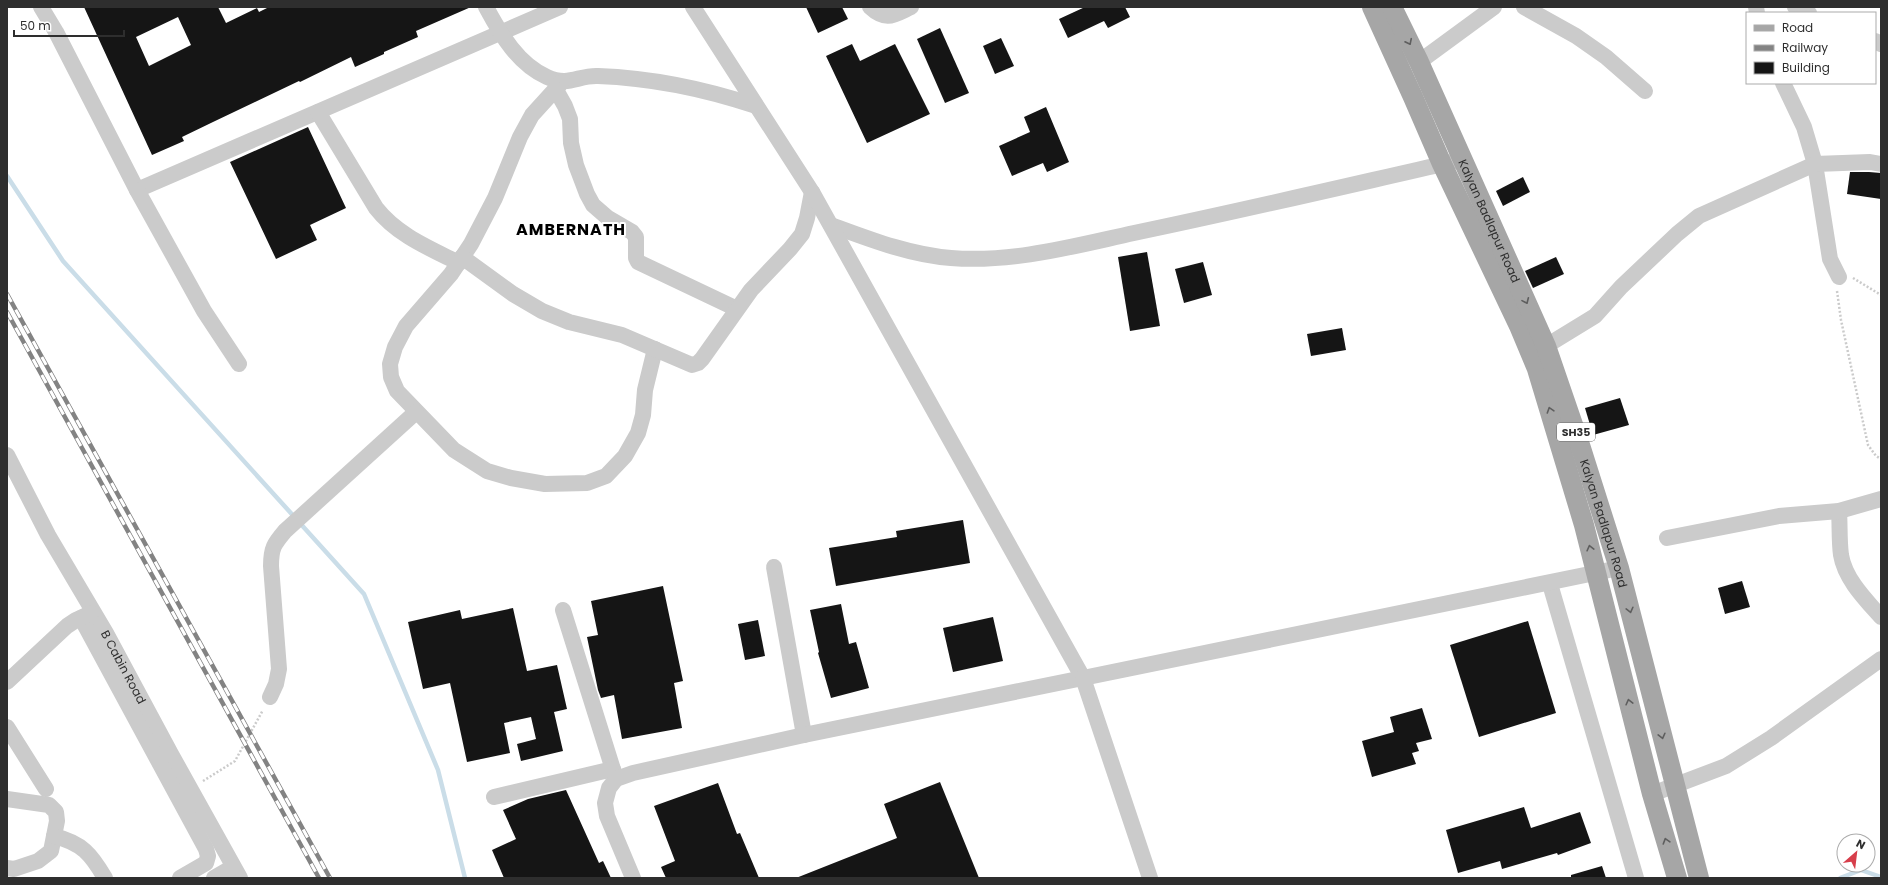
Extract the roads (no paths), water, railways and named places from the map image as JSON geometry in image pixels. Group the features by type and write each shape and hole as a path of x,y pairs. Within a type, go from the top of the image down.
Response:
{"main road":[{"name":"Kalyan Badlapur Road","path":"1372,7 1413,96 1442,164 1538,349 1559,441 1596,574 1652,794 1677,878"},
{"name":"Kalyan Badlapur Road","path":"1392,7 1419,62 1462,160 1538,349 1580,445 1619,568 1674,787 1699,878"}],"street":[{"path":"41,7 56,32 137,190 204,311 239,364"},
{"path":"486,7 500,33 517,54 532,69 548,77 559,86 570,120 571,142 576,165 587,194 593,205 608,218 632,232 636,237 636,258 638,262 737,310"},
{"path":"137,190 560,7"},
{"path":"693,7 812,192 1083,678 1150,878"},
{"path":"870,7 878,15 891,17 910,7"},
{"path":"1524,7 1576,36 1606,57 1645,91"},
{"path":"1795,7 1807,12"},
{"path":"1419,62 1488,9"},
{"path":"656,349 645,390 643,415 638,433 624,456 606,476 587,483 545,484 511,478 487,471 454,450 397,392 391,377 390,364 395,347 406,326 461,260 495,198 520,137 532,115 559,86 596,76 632,79 718,94 756,106"},
{"path":"1783,84 1804,127 1815,164 1830,259 1839,277"},
{"path":"318,112 372,202 385,220 399,232 461,260 542,311 569,322 622,335 692,365 698,363 751,290 790,249 802,234 808,218 812,192"},
{"path":"831,225 869,239 906,250 950,258 990,259 1037,254 1208,218 1462,160"},
{"path":"1538,349 1595,316 1621,286 1677,234 1699,216 1815,164 1870,162 1881,164"},
{"path":"270,697 276,684 279,669 271,566 271,552 275,543 286,531 416,412"},
{"name":"B Cabin Road","path":"7,456 48,534 87,615 190,789 236,873"},
{"path":"1667,538 1780,516 1839,511 1881,499"},
{"path":"1839,511 1842,556 1847,571 1862,596 1881,616"},
{"path":"774,567 804,735"},
{"path":"494,797 615,774 633,773 804,735 1550,584 1619,568"},
{"path":"1550,584 1636,878"},
{"path":"563,610 615,774 605,803 607,816 633,878"},
{"path":"7,682 67,626 87,615 206,848 208,856 206,863 180,878"},
{"path":"1652,794 1674,787 1726,766 1765,742 1881,659"},
{"path":"7,727 46,789"},
{"path":"7,799 49,805 56,812 57,821 51,851 38,861 14,869 7,868"},
{"path":"54,836 70,840 88,853 105,878"},
{"path":"214,878 236,873"}],"waterway":[{"path":"7,176 63,261 364,594 438,770 465,878"},
{"path":"1840,878 1861,870 1881,877"}],"railway":[{"path":"7,294 330,878"},
{"path":"7,312 319,878"}],"district":[{"name":"AMBERNATH","path":"571,229"}]}
